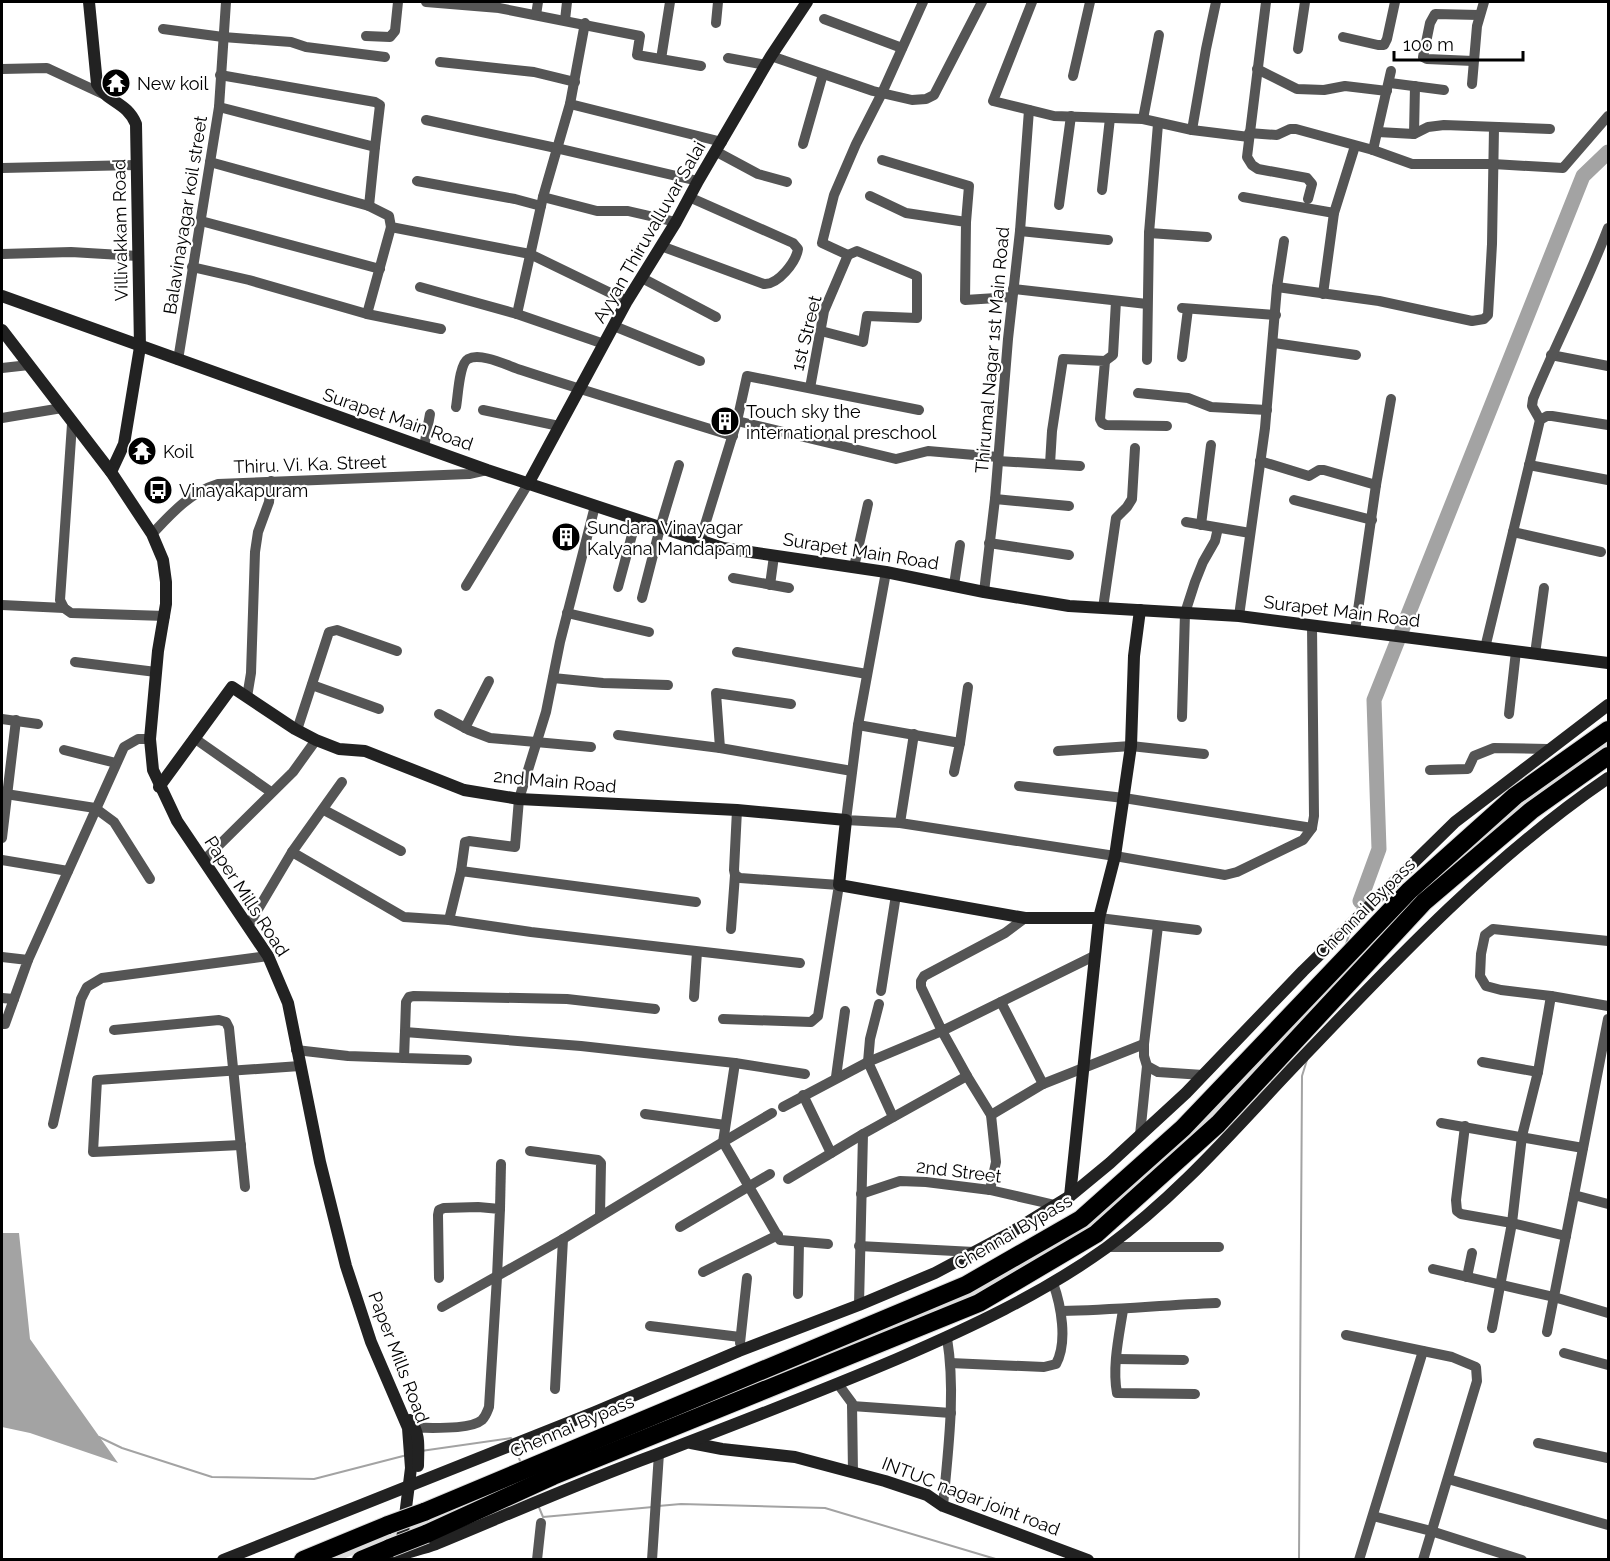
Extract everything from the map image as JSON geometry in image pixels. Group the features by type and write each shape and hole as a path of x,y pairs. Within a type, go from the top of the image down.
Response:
{"highway":[{"name":"Chennai Bypass","path":"303,1560 424,1512 966,1285 1081,1219 1183,1128 1302,1003 1403,884 1515,796 1608,730"},
{"name":"Chennai Bypass","path":"361,1560 399,1555 426,1534 553,1476 979,1303 1096,1234 1218,1124 1424,902 1532,810 1608,756"}],"street":[{"path":"89,2 98,84 103,94"},
{"name":"Balavinayagar koil street","path":"178,360 219,107 226,2"},
{"path":"366,36 390,37 393,35 398,2"},
{"path":"426,2 499,8 585,23 640,36 637,55 701,66"},
{"path":"536,15 538,2"},
{"path":"565,20 567,2"},
{"path":"661,59 670,2"},
{"path":"716,23 718,2"},
{"name":"Ayyan Thiruvalluvar Salai","path":"528,483 627,301 676,222 768,61 807,2"},
{"path":"821,331 863,342 867,316 917,318 916,276 856,251 848,255 822,243 834,195 922,2"},
{"path":"728,58 768,61 823,74 882,93 912,100 926,99 934,95 982,2"},
{"path":"1032,2 993,101 1054,116 1143,119 1158,124 1249,135 1277,135 1296,129 1373,150 1412,164 1493,164 1563,168 1608,116"},
{"path":"1073,76 1090,2"},
{"path":"1192,129 1216,2"},
{"path":"1266,2 1247,157 1258,169 1307,178 1312,184 1308,199"},
{"path":"1298,49 1305,2"},
{"path":"1343,37 1384,45 1395,2"},
{"path":"1472,84 1479,15 1485,2"},
{"path":"1473,61 1423,57 1430,23 1435,14 1479,15"},
{"path":"824,19 902,48"},
{"path":"518,314 542,201 570,104 585,23"},
{"path":"162,29 223,37 291,42 306,47 385,57"},
{"path":"1143,119 1158,35"},
{"path":"440,63 534,72 575,82"},
{"path":"2,69 47,68 103,94"},
{"path":"1257,69 1297,89 1324,90 1389,82 1444,90"},
{"path":"803,144 823,74"},
{"path":"220,75 375,102 380,105 369,206"},
{"path":"1373,150 1389,82"},
{"path":"1414,134 1415,86"},
{"name":"Villivakkam Road","path":"103,94 132,113 136,124 140,347 124,444 111,472"},
{"path":"570,104 719,147 758,174 787,182"},
{"path":"219,107 375,147"},
{"name":"Thirumal Nagar 1st Main Road","path":"984,592 995,499 1029,110"},
{"path":"1059,205 1071,116"},
{"path":"1102,190 1110,118"},
{"path":"426,120 698,181"},
{"path":"1147,360 1149,233 1158,124"},
{"path":"1378,132 1414,134 1428,127 1444,125 1550,129"},
{"path":"1278,287 1379,301 1472,321 1484,319 1488,315 1491,268 1494,128"},
{"path":"1323,294 1334,213 1355,146"},
{"path":"882,160 969,186 965,300 1013,293 1147,304"},
{"path":"210,162 369,206 389,216 391,227 367,314"},
{"path":"2,168 136,165"},
{"path":"417,181 597,211 628,211 676,222"},
{"path":"870,196 906,213 966,222"},
{"path":"660,246 764,284 776,281 797,256 798,249 793,243 689,197"},
{"path":"1243,198 1334,213"},
{"path":"201,221 380,269"},
{"path":"391,227 530,254 627,301"},
{"path":"1540,420 1533,410 1532,403 1608,228"},
{"path":"1020,231 1108,240"},
{"path":"1149,233 1207,237"},
{"path":"1239,616 1267,411 1284,241"},
{"path":"2,254 71,252 138,256"},
{"name":"1st Street","path":"700,541 733,436 747,376 810,388 824,311 848,255"},
{"path":"192,267 249,280 367,314 441,329"},
{"path":"642,278 716,317"},
{"path":"420,287 518,314 604,344"},
{"name":"Surapet Main Road","path":"2,296 487,470 723,548 886,572 1069,606 1239,616 1608,663"},
{"path":"1050,464 1052,431 1063,359 1105,361 1113,355 1116,301"},
{"path":"1182,357 1185,308 1276,315"},
{"path":"614,326 700,361"},
{"name":"Paper Mills Road","path":"2,330 111,472 152,534 163,560 166,582 165,616 156,672 150,739 153,770 159,787 177,821 268,956 288,1003 320,1162 346,1266 371,1342 413,1432 416,1484 399,1555"},
{"path":"1274,344 1356,355"},
{"path":"1551,355 1608,366"},
{"path":"456,407 461,369 465,361 470,358 501,362 579,389 733,436"},
{"path":"1105,361 1100,419 1102,423 1106,425 1167,426"},
{"path":"2,368 29,365"},
{"path":"810,388 919,410"},
{"path":"1138,393 1188,398 1211,407 1267,411"},
{"path":"1355,631 1391,399"},
{"path":"2,418 62,408"},
{"path":"483,410 559,426"},
{"path":"424,447 430,414"},
{"path":"1485,648 1540,420 1552,416 1608,425"},
{"path":"737,421 896,459 928,451 1080,465"},
{"path":"72,424 60,600 64,608 71,613 165,616"},
{"path":"1201,525 1211,445"},
{"path":"1103,608 1116,518 1132,499 1135,448"},
{"path":"1260,461 1309,476 1319,470 1324,470 1376,484"},
{"path":"642,598 679,465"},
{"path":"1529,465 1608,480"},
{"name":"Thiru. Vi. Ka. Street","path":"152,534 186,499 204,488 218,484 469,474 487,470"},
{"path":"159,787 232,687 247,697 251,673 255,552 258,532 269,502 271,481"},
{"path":"466,586 528,483"},
{"path":"995,499 1069,506"},
{"path":"1294,500 1372,520"},
{"path":"854,567 868,504"},
{"path":"449,920 461,871 465,842 515,847 519,800 546,712 567,613 595,506"},
{"path":"618,588 636,520"},
{"path":"1186,522 1250,533"},
{"path":"1182,717 1185,613 1203,562 1215,541 1218,528"},
{"path":"1513,532 1601,552"},
{"path":"990,543 1069,555"},
{"path":"954,585 960,545"},
{"path":"770,585 774,556"},
{"path":"723,1019 811,1022 818,1016 839,885 858,725 886,572"},
{"path":"733,578 789,588"},
{"path":"1534,654 1544,588"},
{"path":"2,605 64,608"},
{"path":"1070,1196 1099,918 1115,856 1131,746 1134,656 1140,610"},
{"path":"567,613 649,633"},
{"path":"846,820 900,823 1225,875 1237,872 1303,840 1312,828 1314,816 1312,626"},
{"path":"297,730 329,632 337,630 397,651"},
{"path":"1509,714 1516,651"},
{"path":"737,652 867,674"},
{"path":"75,662 156,672"},
{"path":"553,678 603,683 668,685"},
{"path":"465,728 489,681"},
{"path":"312,686 379,709"},
{"path":"954,772 968,687"},
{"path":"720,748 716,693 791,704"},
{"name":"2nd Main Road","path":"247,697 316,740 339,749 365,751 464,790 519,800 737,810 846,820"},
{"path":"223,1560 595,1412 739,1351 935,1273 1010,1233 1070,1196 1140,1136 1203,1075 1303,971 1403,884 1455,822 1608,705"},
{"path":"439,714 489,738 591,747"},
{"path":"2,719 38,724"},
{"path":"2,838 16,720"},
{"path":"858,725 960,743"},
{"path":"900,823 914,734"},
{"path":"618,735 720,748 852,771"},
{"path":"194,738 272,792"},
{"path":"3,1027 28,960 124,747 138,739 150,739"},
{"path":"204,860 293,772 316,740"},
{"path":"1058,752 1131,746 1204,754"},
{"path":"1430,770 1468,769 1474,756 1494,748 1548,749"},
{"path":"64,750 116,763"},
{"path":"399,1555 432,1545 659,1453 690,1443 838,1384 947,1338 1053,1282 1107,1247 1188,1180 1311,1050 1468,890 1568,806 1608,778"},
{"path":"248,926 292,852 342,782"},
{"path":"1019,786 1124,798 1312,828"},
{"path":"6,794 95,808 114,822 150,879"},
{"path":"324,810 401,851"},
{"path":"731,929 737,810"},
{"path":"292,852 404,917 449,920 800,963"},
{"path":"2,861 68,871"},
{"path":"461,871 696,902"},
{"path":"735,875 740,878 839,885 1025,918 1099,918 1197,930"},
{"path":"881,991 897,895"},
{"path":"990,1190 996,1162 991,1115 942,1031 921,987 921,981 924,976 1005,933 1025,918"},
{"path":"1140,1136 1147,1066 1144,1044 1158,926"},
{"path":"1608,941 1492,929 1485,935 1479,976 1486,986 1501,990 1608,1006"},
{"path":"694,997 697,952"},
{"path":"52,1124 81,999 87,987 102,978 268,956"},
{"path":"783,1107 836,1077 942,1031 1094,956"},
{"path":"2,957 28,960"},
{"path":"404,1058 406,1002 409,997 414,996 567,999 655,1009"},
{"path":"1492,1328 1512,1223 1522,1136 1538,1072 1551,996"},
{"path":"2,998 14,999"},
{"path":"1001,1002 1043,1084"},
{"path":"879,1004 867,1062 894,1117"},
{"path":"836,1077 845,1011"},
{"path":"1547,1332 1608,1018"},
{"path":"114,1030 219,1020 226,1022 229,1028 245,1187"},
{"path":"405,1032 582,1046 735,1063 805,1074"},
{"path":"991,1115 1043,1084 1144,1044"},
{"path":"296,1050 348,1056 466,1060"},
{"path":"1482,1062 1538,1072"},
{"path":"735,1063 723,1142 782,1241 828,1244"},
{"path":"241,1145 93,1152 97,1080 300,1066"},
{"path":"1147,1066 1158,1072 1203,1075"},
{"path":"788,1179 967,1076"},
{"path":"802,1095 831,1153"},
{"path":"442,1307 563,1239 772,1113"},
{"path":"645,1114 725,1125"},
{"path":"1441,1124 1465,1126 1583,1148"},
{"path":"1465,1126 1456,1200 1457,1211 1461,1214 1566,1236"},
{"path":"859,1305 863,1134"},
{"path":"530,1151 598,1160 601,1163 600,1216"},
{"path":"413,1432 476,1424 486,1415 489,1407 501,1164"},
{"path":"680,1227 770,1174"},
{"name":"2nd Street","path":"861,1194 900,1181 926,1182 990,1190 1055,1205"},
{"path":"1574,1195 1608,1204"},
{"path":"439,1278 439,1210 478,1207 500,1209"},
{"path":"703,1272 778,1235"},
{"path":"555,1389 563,1239"},
{"path":"798,1294 799,1242"},
{"path":"859,1246 974,1252"},
{"path":"1107,1247 1219,1247"},
{"path":"1467,1277 1472,1253"},
{"path":"1433,1269 1554,1297 1608,1313"},
{"path":"739,1351 747,1278"},
{"path":"950,1363 1052,1366 1059,1358 1062,1311 1053,1282"},
{"path":"1062,1311 1122,1310 1216,1303"},
{"path":"1122,1310 1117,1359 1117,1393 1195,1394"},
{"path":"650,1326 740,1337"},
{"path":"1346,1335 1452,1357 1476,1367 1477,1381 1423,1560"},
{"path":"943,1506 951,1413 947,1338"},
{"path":"1359,1560 1423,1351"},
{"path":"1564,1353 1608,1365"},
{"path":"1117,1359 1184,1360"},
{"path":"838,1384 852,1406 853,1473"},
{"path":"852,1406 951,1413"},
{"name":"INTUC nagar joint road","path":"690,1443 795,1457 853,1473 927,1495 943,1506 1060,1555 1088,1560"},
{"path":"1538,1443 1608,1458"},
{"path":"652,1560 659,1453"},
{"path":"1448,1479 1608,1525"},
{"path":"1373,1516 1431,1531 1522,1560"},
{"path":"537,1560 541,1523"}],"shaded area":[{"path":"1608,734 1608,748 1519,818 1213,1122 1096,1230 983,1295 343,1559 317,1560 390,1533 1081,1224 1392,914 1512,805"},
{"path":"2,1233 19,1233 30,1339 118,1463 30,1433 2,1427"}],"waterway":[{"path":"1360,901 1379,849 1374,700 1583,176 1608,152"},
{"path":"1357,910 1360,901"},
{"path":"1345,947 1350,932"},
{"path":"1299,1560 1302,1076 1307,1060"},
{"path":"99,1437 122,1448 212,1477 314,1479 407,1455"},
{"path":"421,1451 511,1438 512,1441"},
{"path":"515,1449 521,1463"},
{"path":"658,1506 681,1504 825,1508 999,1560"},
{"path":"538,1505 543,1517 653,1507"}],"place":[{"name":"New koil","path":"116,83"},
{"name":"Touch sky the international preschool","path":"725,421"},
{"name":"Koil","path":"142,451"},
{"name":"Vinayakapuram","path":"158,490"},
{"name":"Sundara Vinayagar Kalyana Mandapam","path":"566,537"}]}
